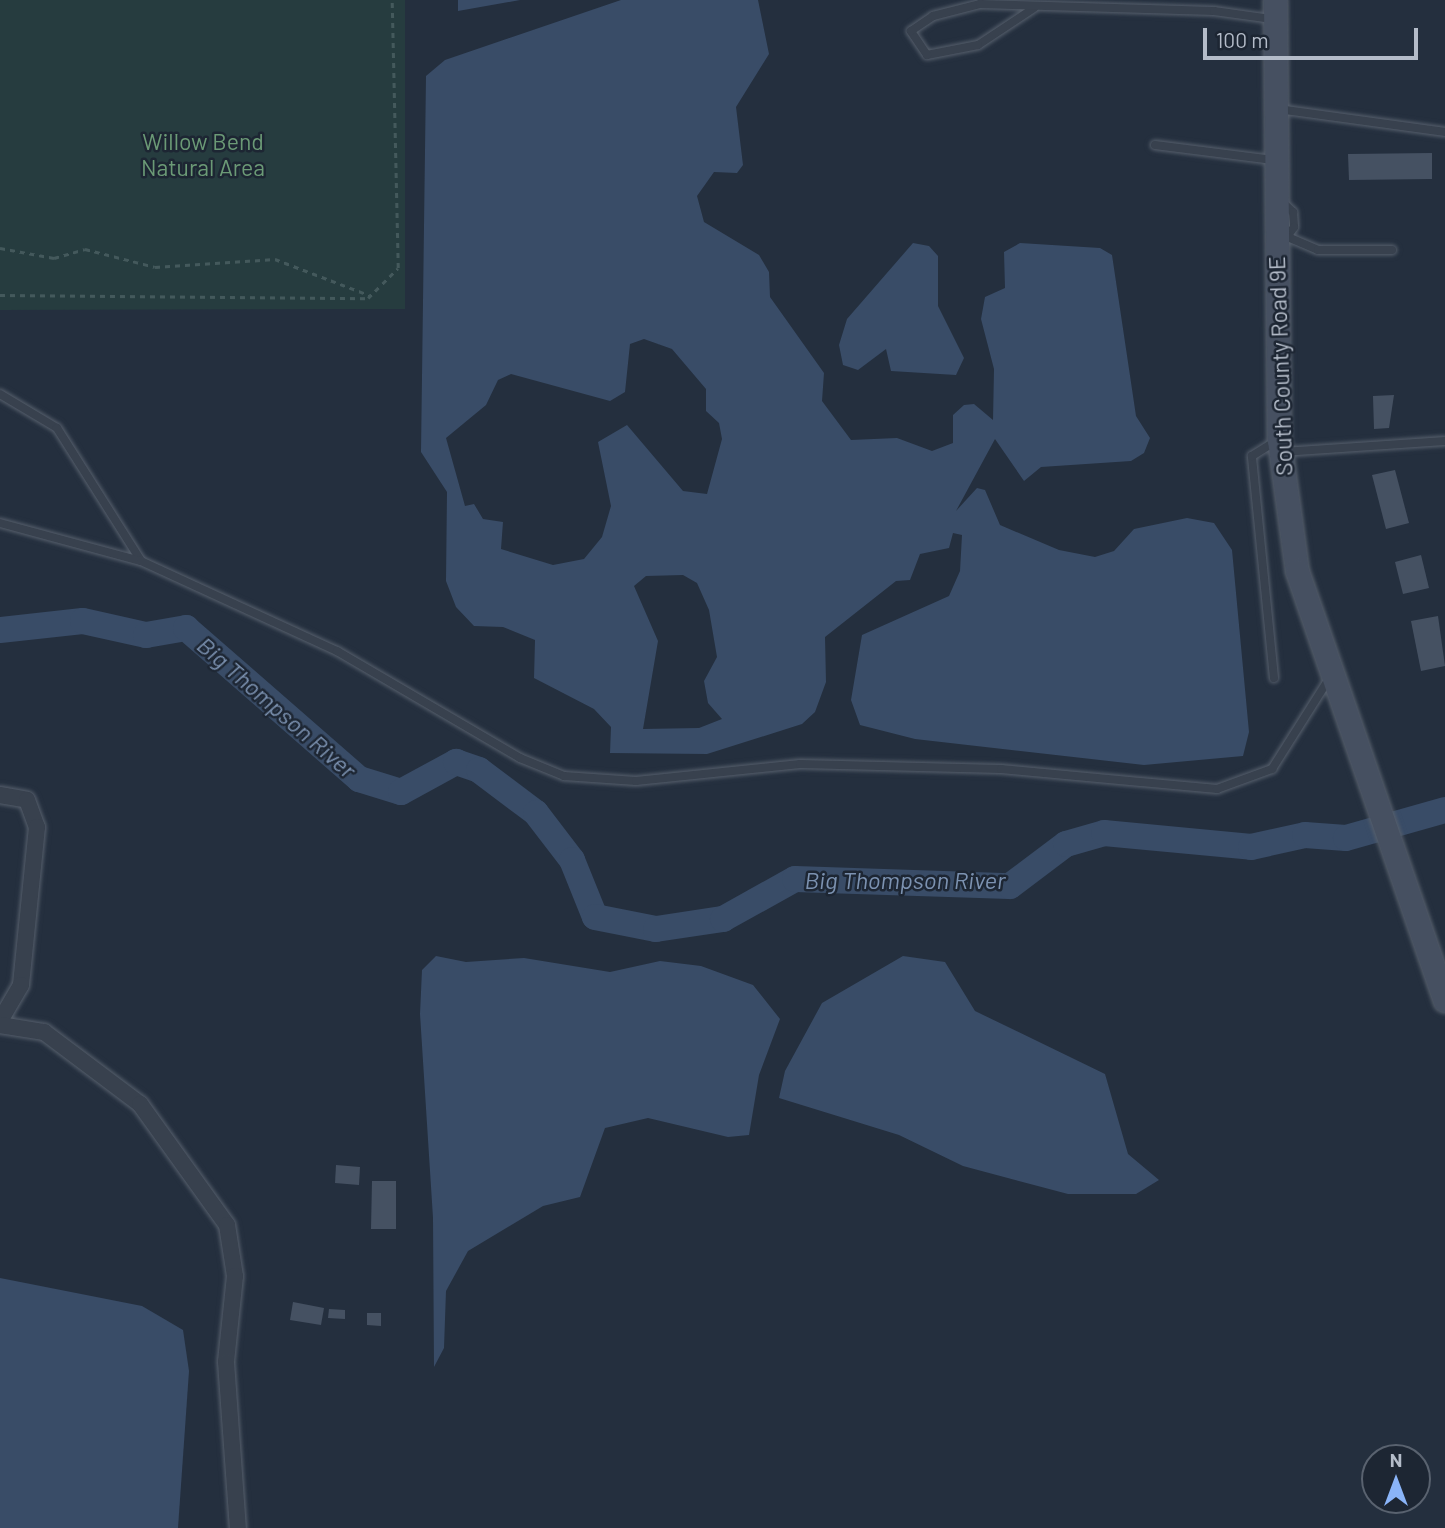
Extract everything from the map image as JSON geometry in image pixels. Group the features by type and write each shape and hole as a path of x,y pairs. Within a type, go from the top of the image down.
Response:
{"street":[{"name":"South County Road 9E","path":"1275,10 1276,197 1283,241 1279,446 1297,571 1329,678 1445,1000"},
{"path":"0,795 27,800 37,827 21,985 0,1023 44,1032 140,1104 227,1225 235,1276 226,1362 238,1528"}],"lane":[{"path":"1034,8 978,45 927,55 911,30 933,16 980,4 1034,8 1275,10"},
{"path":"1275,108 1445,132"},
{"path":"1155,145 1276,160"},
{"path":"1283,241 1318,250 1392,250"},
{"path":"0,394 57,428 141,561"},
{"path":"1274,678 1252,456 1279,446 1445,441"},
{"path":"0,523 141,561 337,652 520,758 565,776 636,781 800,764 1001,769 1217,789 1272,769 1329,678"}],"path":[{"path":"0,295 370,296 398,268 392,0"},
{"path":"0,248 54,258 85,250 155,267 275,259 370,296"}],"green space":[{"name":"Willow Bend Natural Area","path":"0,0 405,0 405,309 0,310"}],"water":[{"path":"458,0 520,0 458,11"},
{"path":"621,0 758,0 769,54 736,107 743,165 737,173 714,172 697,196 704,222 759,255 769,272 770,297 824,373 822,401 851,440 897,438 932,451 953,443 953,415 964,405 974,404 993,420 994,369 981,319 985,297 1005,288 1004,252 1020,243 1100,248 1112,255 1136,416 1150,438 1144,453 1131,461 1041,467 1024,481 995,439 956,511 977,488 985,490 1000,525 1059,550 1095,557 1114,551 1134,529 1187,518 1214,523 1232,550 1249,732 1243,756 1144,765 915,739 860,725 851,700 862,635 949,596 960,571 962,535 953,533 949,548 920,554 910,580 896,581 825,637 826,682 815,712 802,724 707,754 610,753 611,727 594,709 534,678 535,640 503,627 474,626 456,607 446,581 447,492 421,452 426,76 445,60","holes":["644,339 672,349 706,389 706,411 719,423 722,439 707,494 683,491 627,425 598,442 611,506 602,537 584,559 553,565 501,549 503,522 483,519 474,504 465,506 446,438 486,405 498,380 511,374 610,401 625,392 630,344","683,575 697,583 709,610 717,657 704,681 708,703 722,719 699,728 643,729 658,641 634,586 646,576"]},
{"path":"913,243 929,246 938,256 938,306 964,358 956,375 891,371 886,349 858,370 843,365 839,345 847,319"},
{"path":"436,956 466,962 524,958 610,972 660,961 701,966 753,985 780,1019 759,1075 749,1135 728,1137 648,1118 605,1128 580,1197 543,1206 468,1251 446,1291 444,1348 434,1367 433,1218 420,1014 422,970"},
{"path":"903,956 945,962 975,1011 1105,1074 1128,1154 1159,1180 1136,1194 1068,1194 963,1166 899,1135 779,1098 785,1071 822,1003"},
{"path":"0,1278 142,1306 183,1330 189,1371 178,1528 0,1528"}],"building":[{"path":"1432,153 1432,179 1349,180 1348,154"},
{"path":"1394,395 1389,428 1374,429 1373,396"},
{"path":"1395,470 1409,523 1386,529 1372,475"},
{"path":"1421,555 1429,588 1403,594 1395,562"},
{"path":"1438,616 1445,666 1421,671 1411,621"},
{"path":"336,1165 360,1167 359,1185 335,1183"},
{"path":"372,1181 396,1181 396,1229 371,1229"},
{"path":"293,1302 324,1308 321,1325 290,1320"},
{"path":"329,1309 345,1310 345,1319 328,1318"},
{"path":"367,1313 381,1313 381,1326 367,1325"}],"waterway":[{"name":"Big Thompson River","path":"0,630 83,621 146,635 186,628 359,779 401,792 456,762 479,770 536,813 572,860 595,917 656,929 723,919 795,879 1010,886 1066,844 1104,833 1251,847 1305,835 1346,838 1445,810"}]}
